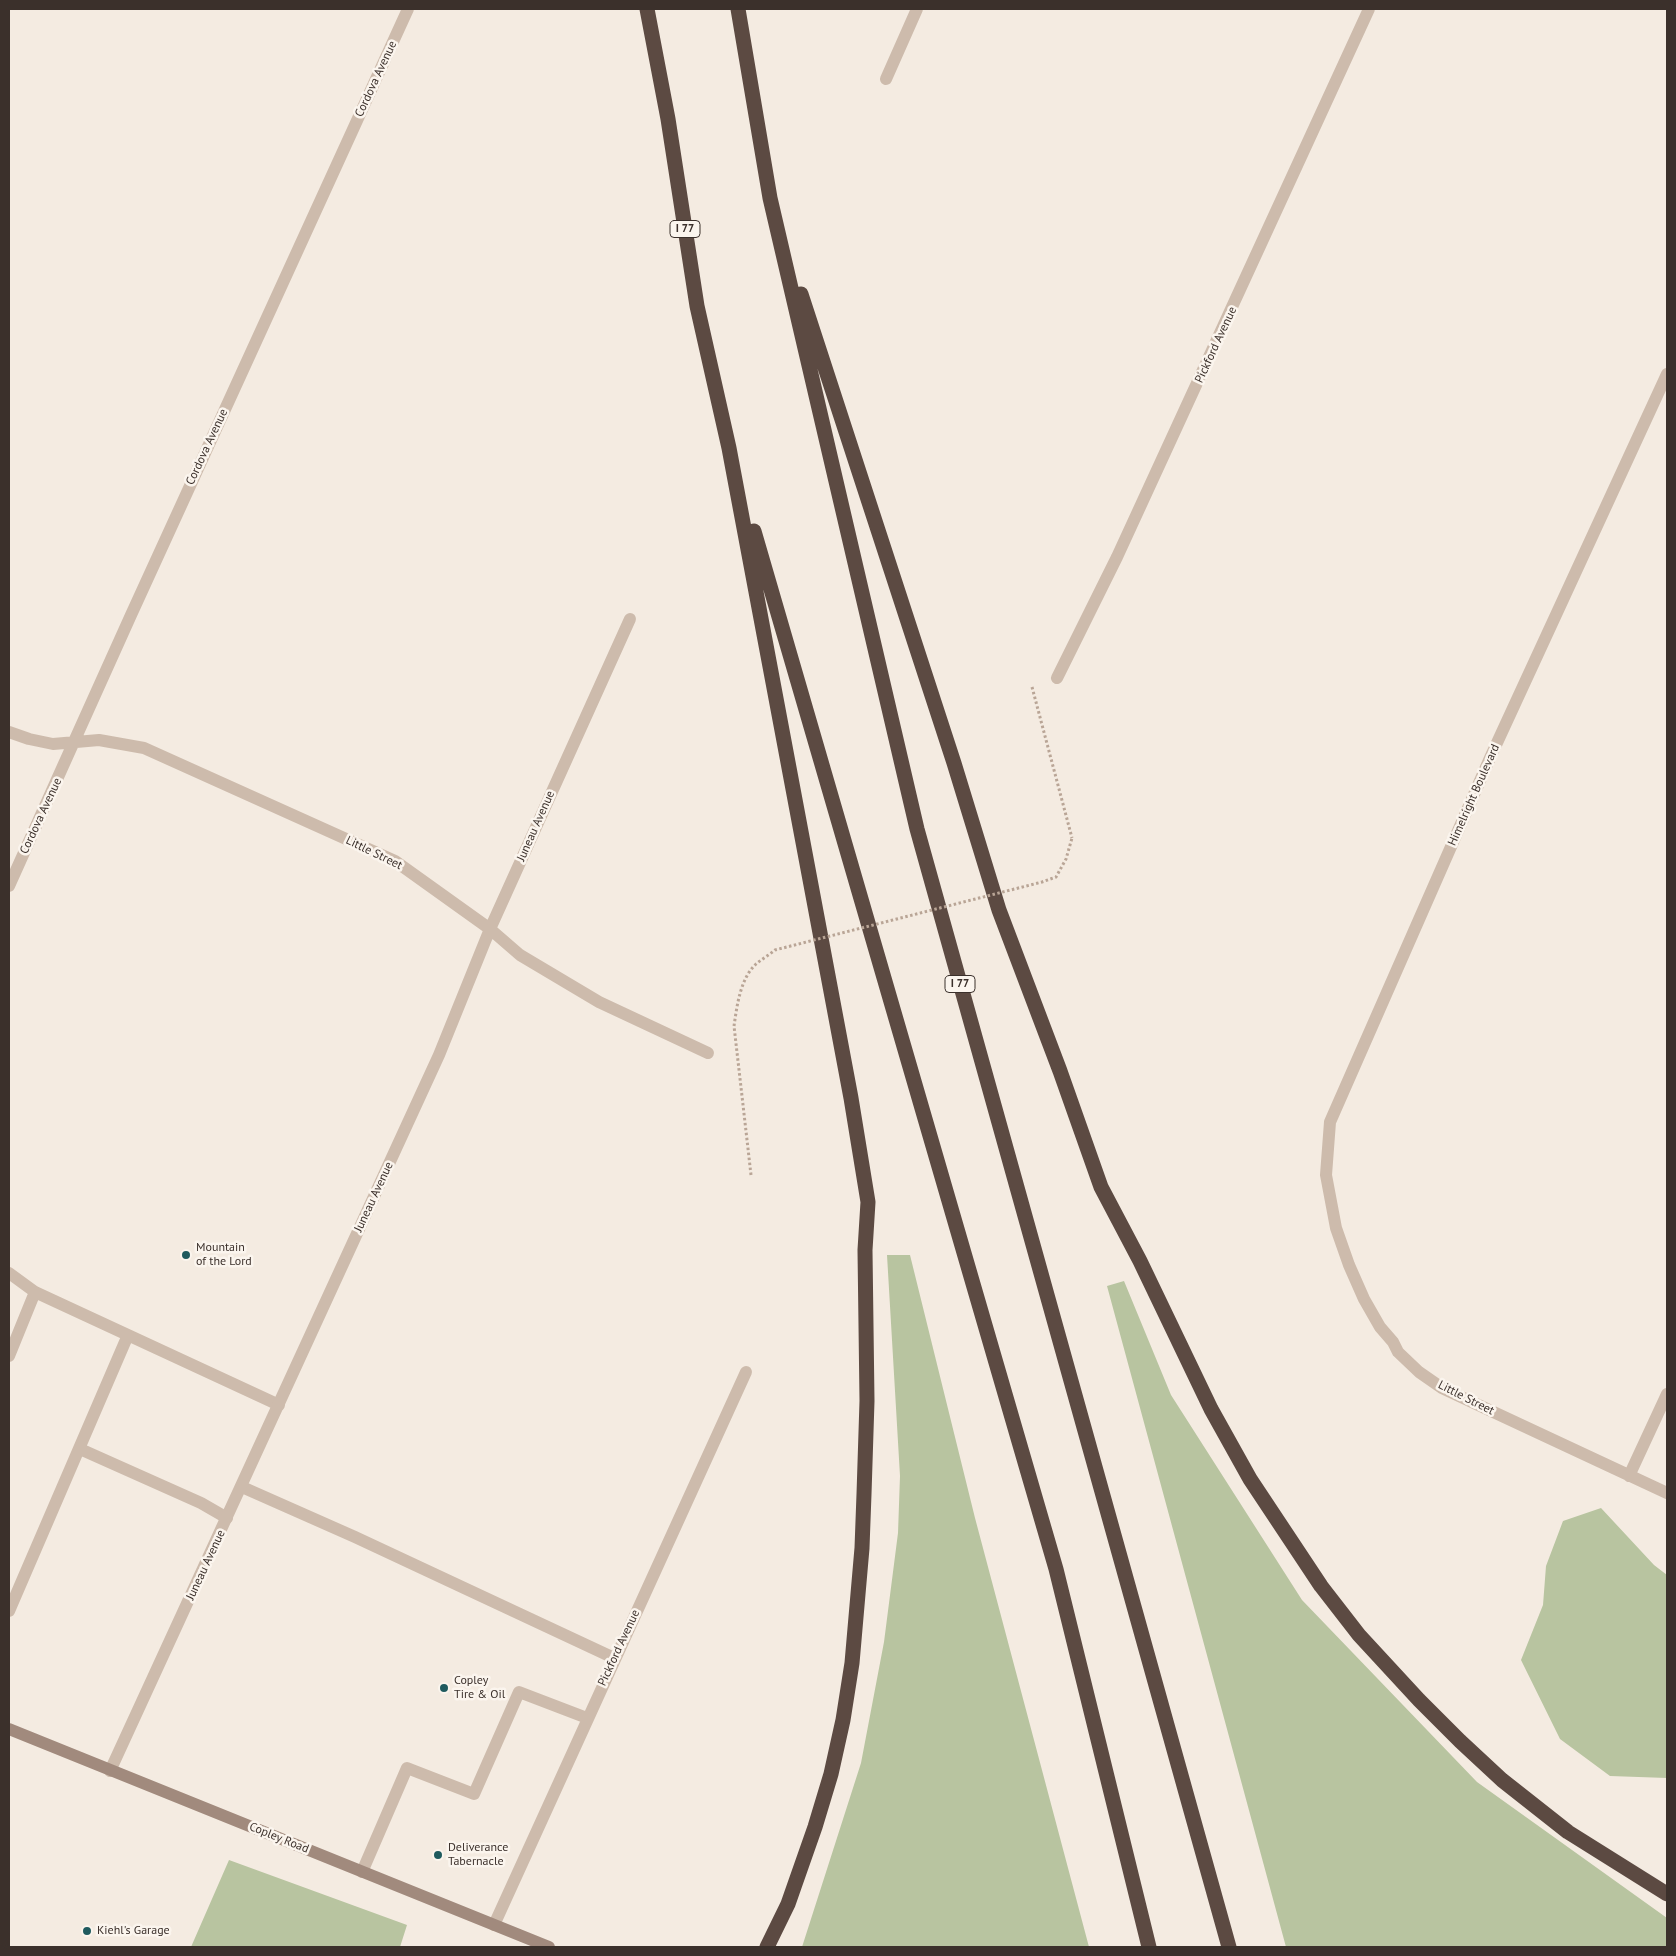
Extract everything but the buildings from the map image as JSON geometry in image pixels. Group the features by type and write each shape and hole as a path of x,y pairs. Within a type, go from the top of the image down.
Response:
{"highway":[{"name":"I 77","path":"646,9 668,119 697,306 729,448 1056,1569 1149,1947"},
{"name":"I 77","path":"738,9 770,198 916,829 1229,1947"},
{"path":"770,198 954,763 999,910 1102,1187 1211,1409 1250,1479 1321,1586 1359,1635 1419,1700 1502,1780 1568,1832 1667,1894"},
{"path":"729,448 849,1088 868,1202 865,1250 867,1401 863,1521 852,1664 842,1720 816,1827 788,1904 767,1947"}],"main road":[{"name":"Copley Road","path":"9,1729 549,1947"}],"street":[{"name":"Cordova Avenue","path":"9,886 130,614 408,9"},
{"path":"886,79 918,9"},
{"name":"Pickford Avenue","path":"1057,678 1117,557 1369,9"},
{"name":"Himelright Boulevard","path":"1336,1228 1326,1175 1330,1122 1490,758 1667,374"},
{"name":"Juneau Avenue","path":"110,1771 439,1055 490,929 630,619"},
{"name":"Little Street","path":"9,732 53,744 99,740 144,748 395,861 490,929 520,955 599,1002 708,1053"},
{"name":"Little Street","path":"1336,1228 1352,1274 1380,1327 1393,1342 1398,1352 1420,1372 1442,1388 1667,1493"},
{"path":"9,1273 35,1292 279,1405"},
{"path":"9,1356 11,1342 35,1292"},
{"path":"9,1611 128,1335"},
{"name":"Pickford Avenue","path":"494,1925 614,1658 746,1372"},
{"path":"1629,1476 1667,1394"},
{"path":"80,1449 201,1503 227,1518"},
{"path":"242,1487 355,1537 614,1658"},
{"path":"362,1872 407,1768 474,1794 519,1692 587,1718"}],"path":[{"path":"752,1175 734,1026 737,1005 744,983 755,965 776,950 1056,877 1066,859 1072,838 1032,686 1034,679"}],"green space":[{"path":"887,1255 910,1255 975,1518 1089,1947 802,1947 861,1763 884,1642 898,1533 900,1476"},
{"path":"1124,1281 1171,1395 1302,1600 1477,1782 1667,1918 1667,1947 1286,1947 1107,1286"},
{"path":"1601,1508 1654,1565 1667,1575 1667,1778 1610,1776 1560,1739 1521,1660 1543,1605 1546,1566 1563,1521"},
{"path":"229,1860 407,1925 400,1947 191,1947"}],"place":[{"name":"Mountain of the Lord","path":"186,1255"},
{"name":"Copley Tire & Oil","path":"444,1688"},
{"name":"Deliverance Tabernacle","path":"438,1855"},
{"name":"Kiehl's Garage","path":"87,1931"}]}
